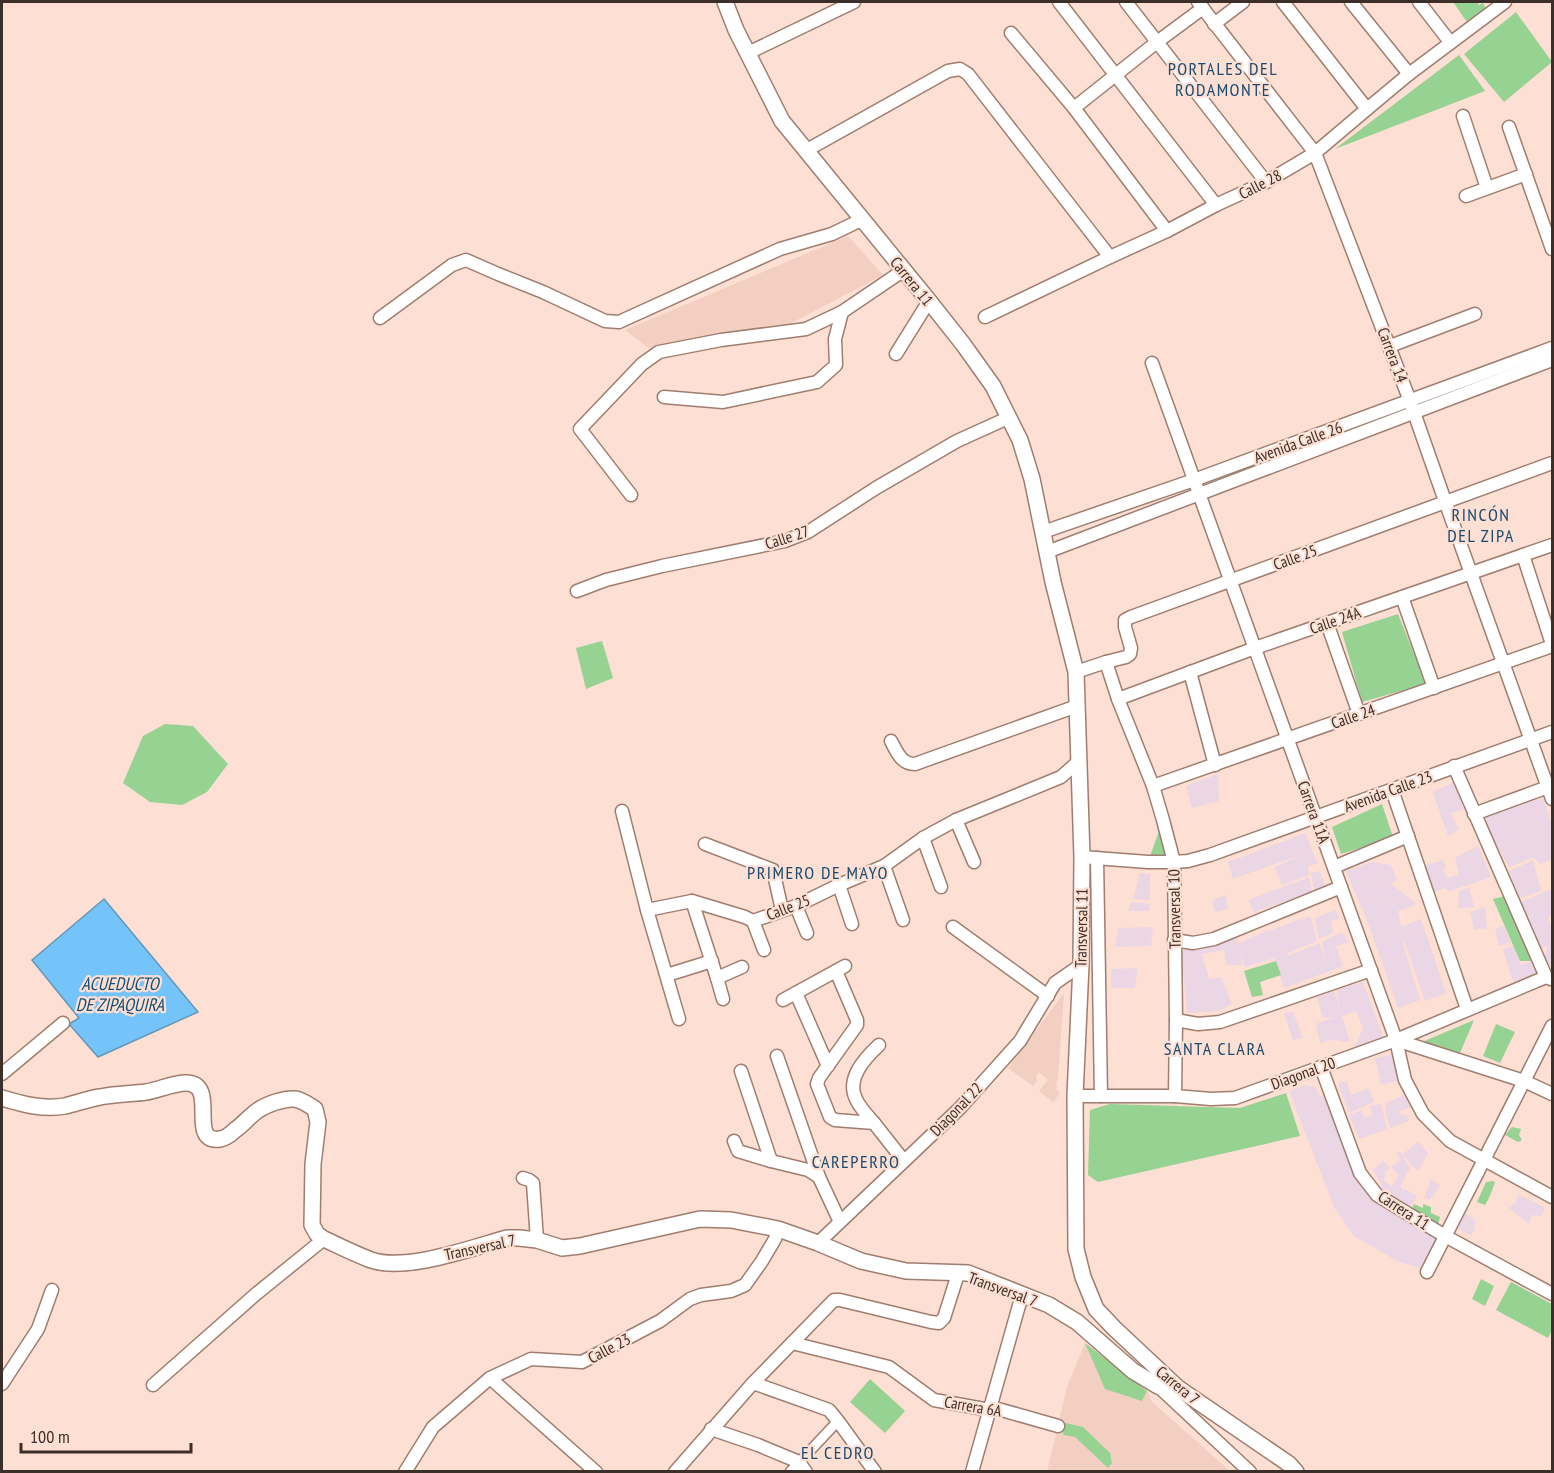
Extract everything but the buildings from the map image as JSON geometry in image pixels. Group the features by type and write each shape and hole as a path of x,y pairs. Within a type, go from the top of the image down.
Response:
{"street":[{"name":"Carrera 11","path":"725,2 736,30 782,121 929,301 993,386 1010,417 1032,479 1053,582"},
{"path":"1059,2 1216,205"},
{"path":"1126,2 1266,182"},
{"path":"1214,24 1243,2"},
{"path":"1283,2 1367,109"},
{"path":"1351,2 1409,74"},
{"path":"1419,2 1450,42"},
{"name":"Calle 28","path":"985,317 1266,182 1315,153 1409,74 1505,2"},
{"path":"748,53 847,3"},
{"path":"1074,108 1201,5"},
{"name":"Carrera 14","path":"1201,5 1315,153 1413,407 1552,799"},
{"path":"1011,33 1074,108 1167,231"},
{"path":"807,150 948,71 960,69 968,74 1110,256"},
{"path":"1463,116 1487,188"},
{"path":"1509,128 1552,249"},
{"path":"1466,196 1526,174"},
{"path":"380,318 452,265 466,260 605,321 619,322 780,249 832,234 862,219"},
{"path":"632,495 580,429 642,364 659,352 721,340 806,329 842,312 904,270"},
{"path":"896,354 929,301"},
{"path":"664,397 723,402 817,382 836,366 835,339 842,312"},
{"path":"1389,346 1475,314"},
{"name":"Avenida Calle 26","path":"1047,552 1413,407 1552,348"},
{"name":"Avenida Calle 26","path":"1043,532 1552,360"},
{"name":"Carrera 11A","path":"1152,363 1396,1040 1405,1080 1423,1114 1450,1141 1552,1197"},
{"name":"Calle 27","path":"577,591 617,577 785,541 808,532 876,488 957,441 1010,417"},
{"name":"Calle 25","path":"1076,672 1130,654 1131,648 1125,620 1552,463"},
{"name":"Calle 24A","path":"1118,699 1255,648 1552,545"},
{"path":"1523,555 1552,645"},
{"name":"Transversal 11","path":"1053,582 1076,672 1079,761 1089,857 1075,1096 1076,1250 1083,1277"},
{"path":"1402,597 1434,688"},
{"path":"1328,623 1359,714"},
{"name":"Calle 24","path":"1153,786 1504,664 1552,645"},
{"name":"Transversal 10","path":"1106,662 1118,699 1153,786 1174,862 1175,1096"},
{"path":"1190,672 1215,765"},
{"path":"891,741 903,760 909,764 915,764 1077,706"},
{"name":"Avenida Calle 23","path":"1089,857 1148,862 1188,861 1552,732"},
{"name":"Calle 25","path":"647,910 692,901 753,921 796,906 884,866 923,838 956,820 1062,777 1079,761"},
{"path":"1454,766 1549,979"},
{"path":"1474,814 1548,787"},
{"path":"1392,790 1467,1010"},
{"path":"622,811 647,910 679,1019"},
{"path":"956,820 974,862"},
{"path":"1334,867 1408,837"},
{"path":"923,838 941,887"},
{"path":"705,843 773,870 782,910"},
{"path":"1089,857 1101,1096"},
{"path":"884,866 903,920"},
{"path":"839,885 852,924"},
{"path":"1174,940 1193,943 1214,939 1341,887"},
{"path":"692,901 723,999"},
{"path":"796,906 807,933"},
{"path":"753,921 764,950"},
{"path":"953,927 1048,996"},
{"path":"666,975 712,962"},
{"name":"Diagonal 22","path":"818,1243 960,1108 1020,1041 1055,983 1081,965"},
{"path":"717,978 742,967"},
{"path":"783,1000 841,968 857,1025 816,1084 830,1117 835,1120 874,1123"},
{"path":"1176,1020 1198,1024 1220,1022 1371,970"},
{"name":"Diagonal 20","path":"1075,1096 1235,1098 1396,1040 1549,979"},
{"path":"796,993 828,1066"},
{"path":"2,1074 63,1023"},
{"path":"1427,1272 1552,1026"},
{"path":"1396,1040 1524,1081 1552,1094"},
{"path":"879,1046 868,1055 857,1071 853,1087 856,1100 904,1161"},
{"path":"777,1056 819,1177 840,1222"},
{"name":"Carrera 11","path":"1321,1067 1360,1173 1377,1195 1445,1236 1552,1294"},
{"path":"741,1071 771,1161"},
{"path":"2,1098 46,1108 64,1106 101,1096 146,1092 185,1083 195,1084 200,1089 203,1098 202,1124 213,1140 223,1139 259,1109 280,1101 294,1099 303,1101 315,1109 318,1122 313,1164 311,1217 317,1234 324,1239 256,1294 153,1385"},
{"path":"2,1107 18,1103"},
{"path":"734,1141 738,1150 808,1170 819,1177"},
{"path":"523,1178 533,1183 537,1240"},
{"name":"Transversal 7","path":"324,1239 372,1260 390,1263 416,1262 507,1238 537,1240 562,1248 580,1246 700,1219 731,1220 778,1228 861,1261 906,1271 968,1273 1049,1305 1077,1322 1133,1371 1158,1386 1178,1388"},
{"name":"Calle 23","path":"405,1472 433,1427 490,1377 531,1359 582,1362 660,1321 690,1299 701,1294 731,1291 745,1285 775,1239 778,1228"},
{"path":"675,1472 753,1383 834,1300 939,1323 944,1317 958,1274"},
{"name":"Carrera 7","path":"1083,1277 1096,1309 1178,1388 1289,1464 1296,1472"},
{"path":"2,1384 38,1329 52,1290"},
{"path":"972,1472 1022,1296"},
{"name":"Carrera 6A","path":"792,1343 889,1367 934,1400 990,1410 998,1409 1058,1426"},
{"path":"490,1377 596,1472"},
{"path":"753,1383 828,1410 838,1420 875,1472"},
{"path":"1158,1386 1250,1472"},
{"path":"711,1429 758,1445 798,1468 838,1420"}],"shaded area":[{"path":"848,236 883,275 786,326 650,349 625,330"},
{"path":"1218,774 1219,801 1192,808 1186,786"},
{"path":"1456,781 1463,810 1450,813 1459,829 1448,836 1433,792"},
{"path":"1543,798 1552,824 1552,859 1540,864 1534,857 1509,867 1481,817"},
{"path":"1306,833 1318,863 1308,866 1309,875 1282,885 1275,867 1303,854 1233,879 1228,862"},
{"path":"1478,846 1491,877 1450,891 1444,888 1435,892 1425,866 1443,860 1446,866 1443,870 1447,878 1459,875 1455,858"},
{"path":"1533,860 1541,891 1520,898 1509,871"},
{"path":"1373,862 1391,865 1397,880 1390,883 1417,904 1398,911 1401,927 1421,919 1446,993 1425,1001 1402,934 1420,1000 1398,1008 1368,923 1346,871"},
{"path":"1320,871 1326,890 1315,893 1311,873"},
{"path":"1140,873 1150,874 1150,900 1133,899"},
{"path":"1309,877 1312,892 1254,912 1248,900"},
{"path":"1469,888 1474,907 1458,908 1459,891"},
{"path":"1552,889 1552,914 1548,917 1552,928 1552,967 1543,961 1548,945 1542,949 1521,902"},
{"path":"1226,895 1228,909 1215,912 1212,900"},
{"path":"1131,902 1150,904 1149,911 1128,911"},
{"path":"1485,907 1487,928 1474,930 1470,912"},
{"path":"1336,910 1339,919 1331,921 1333,933 1319,939 1315,918"},
{"path":"1310,916 1317,941 1288,953 1285,947 1288,956 1319,943 1327,964 1322,942 1342,932 1349,942 1336,946 1343,966 1284,988 1274,958 1245,967 1240,952 1242,965 1226,965 1224,950 1202,954 1209,979 1221,977 1232,1004 1219,1011 1187,1013 1181,952 1237,929 1238,944 1265,931"},
{"path":"1504,926 1511,942 1499,946 1495,929"},
{"path":"1153,927 1151,946 1115,947 1118,928"},
{"path":"1514,946 1521,965 1533,961 1538,973 1513,982 1503,949"},
{"path":"1138,968 1135,988 1111,988 1111,969"},
{"path":"1363,982 1384,1039 1353,1050 1363,1028 1356,1011 1342,1016 1350,1042 1336,1039 1320,1043 1316,1024 1335,1017 1323,1018 1317,998 1334,991 1340,1008 1337,990"},
{"path":"1064,993 1056,1083 1056,1089 1060,1093 1053,1102 1039,1091 1048,1080 1039,1072 1033,1086 1008,1068"},
{"path":"1293,1012 1303,1038 1293,1040 1284,1013"},
{"path":"1392,1055 1400,1080 1381,1085 1375,1058"},
{"path":"1347,1081 1351,1095 1369,1088 1374,1102 1349,1113 1338,1083"},
{"path":"1306,1085 1316,1088 1320,1096 1324,1095 1350,1159 1370,1197 1438,1239 1422,1269 1397,1261 1354,1236 1334,1207 1289,1091"},
{"path":"1406,1094 1411,1107 1399,1111 1402,1116 1407,1115 1409,1121 1390,1128 1385,1104"},
{"path":"1381,1104 1387,1129 1359,1139 1349,1115 1361,1110 1365,1118 1372,1114 1370,1106"},
{"path":"1418,1142 1428,1153 1419,1170 1412,1166 1403,1154"},
{"path":"1401,1152 1410,1168 1400,1187 1403,1189 1399,1194 1405,1189 1417,1196 1410,1208 1381,1188 1382,1185 1373,1170 1383,1161 1390,1168 1385,1172 1384,1181 1392,1186 1399,1175 1391,1167 1400,1160 1397,1153"},
{"path":"1431,1179 1440,1186 1430,1200 1424,1198"},
{"path":"1518,1194 1545,1208 1541,1216 1532,1215 1529,1224 1509,1208 1516,1202"},
{"path":"1465,1213 1475,1220 1475,1229 1471,1235 1458,1229"},
{"path":"1085,1343 1147,1391 1152,1402 1230,1471 1047,1472 1067,1387"}],"green space":[{"path":"1453,2 1477,2 1479,5 1483,3 1486,9 1467,22"},
{"path":"1516,12 1552,62 1504,102 1464,54"},
{"path":"1459,55 1485,91 1335,149"},
{"path":"1398,614 1426,684 1362,702 1342,632"},
{"path":"602,641 613,678 586,689 576,648"},
{"path":"165,724 193,726 228,764 207,792 182,805 150,802 123,783 143,736"},
{"path":"1382,804 1393,837 1341,854 1332,827"},
{"path":"1163,820 1174,862 1148,862"},
{"path":"1505,896 1533,961 1520,961 1493,899"},
{"path":"1276,961 1281,975 1260,982 1263,995 1252,997 1244,971"},
{"path":"1474,1020 1460,1053 1422,1042"},
{"path":"1496,1024 1515,1032 1500,1063 1483,1056"},
{"path":"1286,1093 1300,1136 1098,1182 1088,1175 1090,1110 1110,1104 1240,1108"},
{"path":"1512,1127 1521,1129 1519,1135 1522,1140 1518,1142 1505,1135"},
{"path":"1486,1182 1495,1182 1485,1205 1477,1202"},
{"path":"1414,1204 1423,1208 1423,1204 1431,1207 1431,1213 1440,1217 1438,1225 1412,1209"},
{"path":"1481,1279 1494,1286 1485,1306 1472,1299"},
{"path":"1511,1282 1552,1304 1552,1330 1548,1338 1496,1310"},
{"path":"1085,1343 1147,1391 1142,1401 1105,1389"},
{"path":"870,1379 905,1411 885,1433 850,1402"},
{"path":"1057,1421 1083,1427 1110,1453 1112,1463 1108,1468 1075,1437 1064,1435"}],"water":[{"name":"ACUEDUCTO DE ZIPAQUIRA","path":"104,899 198,1012 98,1057 69,1024 79,1018 32,960"}],"district":[{"name":"PORTALES DEL RODAMONTE","path":"1223,78"},
{"name":"RINCÓN DEL ZIPA","path":"1481,524"},
{"name":"PRIMERO DE MAYO","path":"818,872"},
{"name":"SANTA CLARA","path":"1215,1048"},
{"name":"CAREPERRO","path":"856,1161"},
{"name":"EL CEDRO","path":"838,1452"}]}
